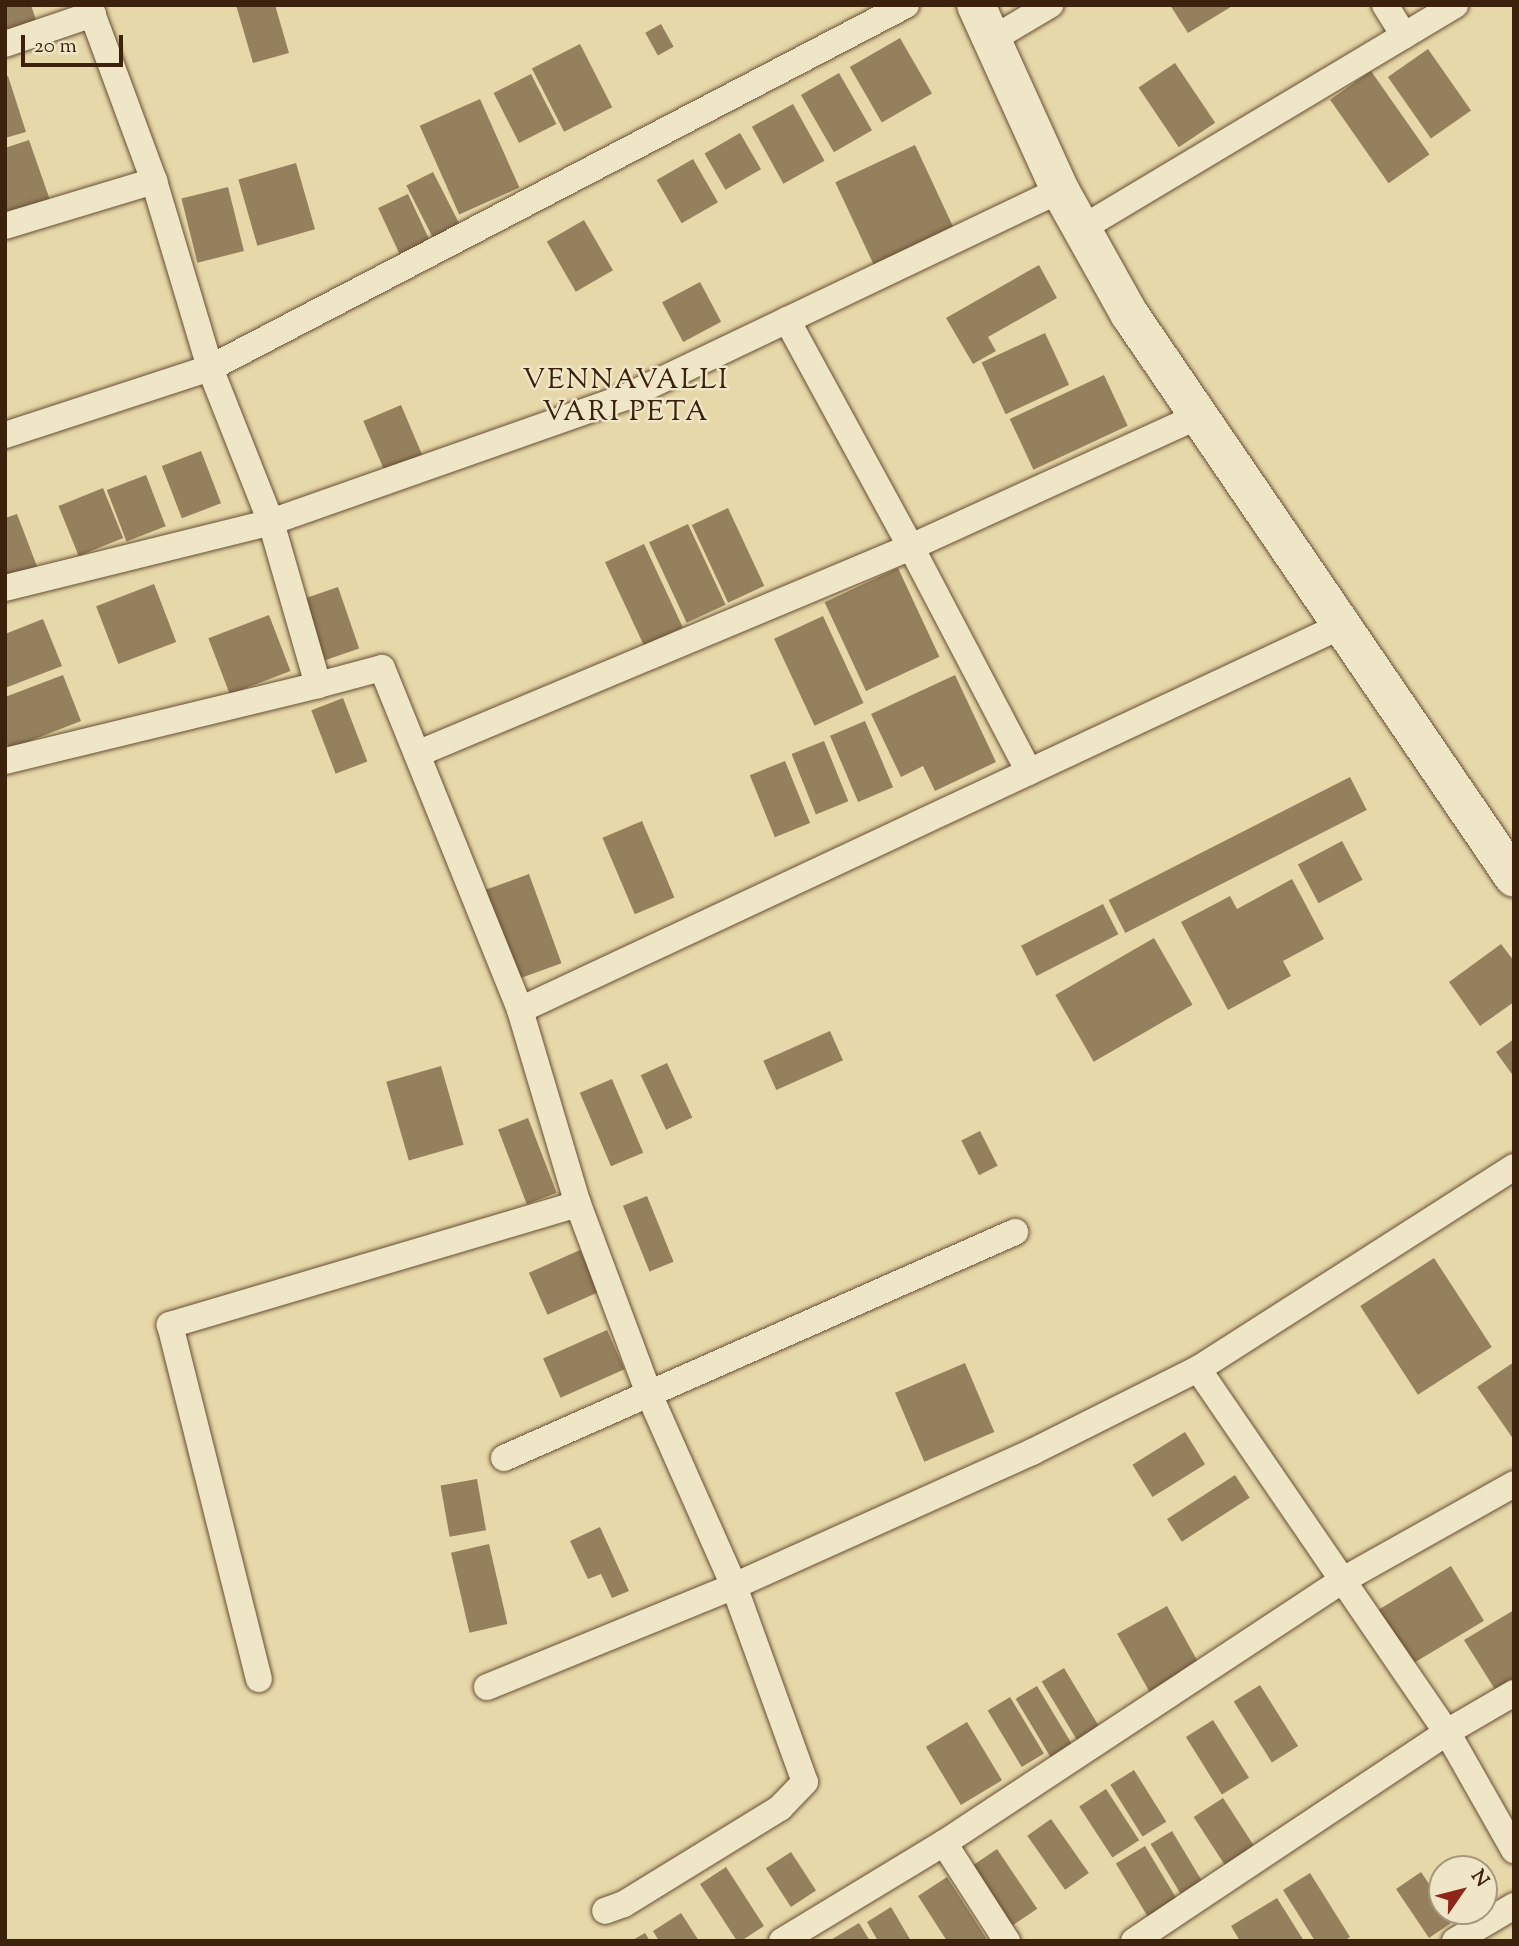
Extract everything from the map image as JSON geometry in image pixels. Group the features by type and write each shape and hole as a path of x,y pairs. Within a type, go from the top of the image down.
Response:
{"main road":[{"path":"976,5 1060,190 1130,315 1513,873"}],"street":[{"path":"5,435 210,368 906,5"},
{"path":"992,40 1050,5"},
{"path":"1385,5 1404,36"},
{"path":"1082,229 1455,5"},
{"path":"5,44 91,10 154,181 210,368 271,522 318,685"},
{"path":"5,226 154,181"},
{"path":"5,588 271,522 626,397 1060,190"},
{"path":"787,320 911,547 1029,772"},
{"path":"417,754 911,547 1200,415"},
{"path":"520,1010 1341,625"},
{"path":"5,761 382,668 520,1010 578,1204 649,1394 734,1586 805,1782 780,1808 624,1904 605,1911"},
{"path":"487,1687 734,1586 1032,1452 1198,1369 1514,1167"},
{"path":"259,1679 170,1325 578,1204"},
{"path":"504,1458 1015,1232"},
{"path":"1198,1369 1447,1732 1514,1850"},
{"path":"782,1941 944,1843 1343,1580 1514,1485"},
{"path":"1134,1941 1447,1732 1514,1693"},
{"path":"944,1843 1007,1941"},
{"path":"1455,1941 1514,1906"}],"building":[{"path":"5,5 31,5 39,29 5,40"},
{"path":"236,5 275,5 289,53 253,63"},
{"path":"1170,5 1234,5 1188,33"},
{"path":"661,24 674,47 658,55 645,33"},
{"path":"900,38 932,93 882,122 850,67"},
{"path":"580,44 612,107 564,132 532,69"},
{"path":"1428,49 1471,110 1431,139 1388,77"},
{"path":"1175,63 1215,123 1179,147 1139,88"},
{"path":"1371,71 1430,155 1389,183 1330,100"},
{"path":"839,73 872,130 834,152 801,95"},
{"path":"531,74 556,124 519,143 494,93"},
{"path":"8,76 26,132 5,138 5,77"},
{"path":"480,99 519,188 459,214 420,126"},
{"path":"793,104 825,161 783,184 752,127"},
{"path":"740,133 761,169 725,190 704,154"},
{"path":"29,140 51,203 5,219 5,148"},
{"path":"915,145 954,229 875,266 835,182"},
{"path":"693,159 718,202 682,223 657,180"},
{"path":"296,163 315,229 257,246 238,180"},
{"path":"433,172 460,225 434,239 406,186"},
{"path":"228,187 244,251 197,263 181,199"},
{"path":"408,194 430,242 400,256 378,208"},
{"path":"584,220 613,270 576,292 547,242"},
{"path":"1039,265 1057,298 988,337 996,351 973,364 946,318"},
{"path":"700,282 721,322 683,342 662,302"},
{"path":"1045,333 1069,385 1006,414 982,363"},
{"path":"1104,375 1128,426 1033,470 1010,419"},
{"path":"401,405 425,462 387,478 363,421"},
{"path":"201,451 221,503 182,518 162,466"},
{"path":"146,475 166,526 126,541 107,490"},
{"path":"103,488 123,538 79,556 58,506"},
{"path":"728,508 764,586 728,603 692,525"},
{"path":"17,514 38,569 5,581 5,518"},
{"path":"688,524 726,605 687,623 649,542"},
{"path":"644,544 683,627 644,646 605,562"},
{"path":"898,568 939,657 866,691 825,602"},
{"path":"154,584 176,642 118,664 96,606"},
{"path":"338,587 359,648 325,660 304,599"},
{"path":"269,615 291,671 230,694 208,638"},
{"path":"823,616 864,703 815,726 774,639"},
{"path":"43,619 62,666 5,688 5,634"},
{"path":"63,675 81,721 9,749 5,738 5,697"},
{"path":"955,675 996,762 935,791 923,766 901,777 871,714"},
{"path":"343,698 367,761 336,774 311,710"},
{"path":"865,721 893,787 858,802 830,736"},
{"path":"824,741 848,801 816,814 792,754"},
{"path":"785,761 810,823 775,837 750,775"},
{"path":"1350,777 1367,810 1125,933 1109,900"},
{"path":"642,821 674,897 635,914 602,838"},
{"path":"1342,841 1363,880 1319,903 1298,864"},
{"path":"529,874 561,963 517,979 485,890"},
{"path":"1292,879 1324,939 1283,961 1291,976 1228,1010 1181,922 1230,896 1237,909"},
{"path":"1103,904 1118,934 1036,976 1021,946"},
{"path":"1154,938 1192,1005 1094,1062 1055,995"},
{"path":"1501,944 1514,961 1514,1002 1480,1026 1449,982"},
{"path":"830,1031 843,1060 776,1090 763,1061"},
{"path":"1514,1039 1514,1077 1496,1052"},
{"path":"667,1063 692,1117 666,1130 641,1075"},
{"path":"441,1066 464,1145 409,1161 386,1082"},
{"path":"612,1079 643,1153 611,1166 580,1093"},
{"path":"528,1118 557,1193 527,1204 498,1129"},
{"path":"980,1131 998,1166 979,1175 961,1141"},
{"path":"647,1196 674,1262 649,1272 623,1206"},
{"path":"580,1250 599,1292 548,1315 529,1273"},
{"path":"1434,1258 1492,1347 1418,1395 1360,1306"},
{"path":"607,1330 624,1369 561,1398 543,1358"},
{"path":"1514,1362 1514,1440 1477,1387"},
{"path":"965,1363 994,1432 924,1462 895,1393"},
{"path":"1185,1432 1205,1464 1153,1497 1132,1465"},
{"path":"1235,1475 1250,1498 1182,1542 1167,1519"},
{"path":"477,1479 486,1530 450,1537 441,1485"},
{"path":"600,1527 629,1591 612,1598 601,1574 588,1579 570,1541"},
{"path":"489,1544 507,1624 469,1633 451,1553"},
{"path":"1451,1566 1484,1621 1405,1668 1372,1613"},
{"path":"1167,1606 1202,1669 1152,1697 1117,1634"},
{"path":"1514,1610 1514,1691 1501,1699 1464,1640"},
{"path":"1064,1668 1102,1731 1080,1745 1042,1681"},
{"path":"1260,1685 1298,1746 1272,1762 1234,1701"},
{"path":"1037,1686 1072,1744 1051,1757 1016,1699"},
{"path":"1010,1697 1044,1754 1022,1767 988,1710"},
{"path":"1213,1720 1249,1778 1222,1795 1186,1737"},
{"path":"967,1722 1002,1780 961,1805 926,1747"},
{"path":"1134,1770 1166,1822 1143,1837 1110,1785"},
{"path":"1106,1789 1139,1840 1112,1858 1079,1806"},
{"path":"1223,1798 1259,1854 1230,1873 1194,1817"},
{"path":"1051,1819 1089,1873 1065,1890 1027,1836"},
{"path":"1172,1831 1202,1881 1180,1894 1151,1844"},
{"path":"1145,1846 1181,1905 1151,1923 1116,1864"},
{"path":"997,1849 1037,1909 1011,1927 970,1867"},
{"path":"791,1852 816,1891 791,1907 766,1868"},
{"path":"726,1867 764,1926 741,1941 737,1941 700,1884"},
{"path":"1421,1872 1428,1882 1428,1925 1448,1925 1429,1938 1396,1889"},
{"path":"1310,1873 1350,1937 1344,1941 1315,1941 1283,1890"},
{"path":"947,1877 988,1941 947,1941 918,1896"},
{"path":"1277,1898 1304,1941 1240,1941 1231,1926"},
{"path":"891,1907 911,1941 878,1941 867,1922"},
{"path":"681,1913 699,1941 659,1941 653,1931"},
{"path":"859,1923 870,1941 829,1941"},
{"path":"645,1933 650,1941 631,1941"}],"district":[{"name":"VENNAVALLI VARI PETA","path":"626,397"}]}
